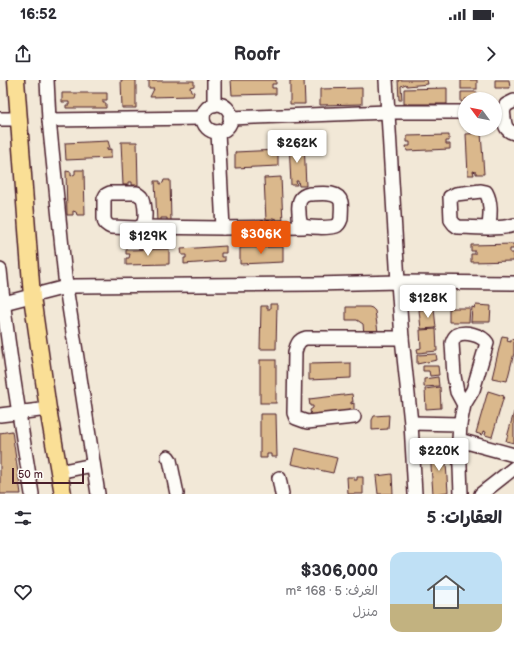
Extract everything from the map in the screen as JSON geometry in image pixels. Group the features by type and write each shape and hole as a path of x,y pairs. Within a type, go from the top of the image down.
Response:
{"main road":[{"path":"16,80 32,297 62,494"}],"street":[{"path":"47,80 49,120 66,287 98,494"},
{"path":"214,80 214,105"},
{"path":"386,80 398,282 411,423 415,494"},
{"path":"502,108 506,104 514,101"},
{"path":"219,105 227,109 230,118 230,122 225,129 218,132 209,130 206,127 203,118 206,110 210,106 219,105"},
{"path":"230,118 388,112 458,112"},
{"path":"502,117 507,130 514,133"},
{"path":"49,120 203,118"},
{"path":"0,119 19,119"},
{"path":"218,132 222,228"},
{"path":"489,227 509,227 514,225"},
{"path":"140,227 304,227"},
{"path":"0,270 2,304 32,494"},
{"path":"2,304 75,286 398,282 514,283"},
{"path":"461,494 459,440 460,424 464,405 473,390 487,343 485,339 474,334 456,335 452,343 454,376 457,392 464,405"},
{"path":"354,416 307,422 296,418 294,414 294,375 295,352 297,345 301,339 306,338 402,338"},
{"path":"0,415 48,409"},
{"path":"411,423 460,424"},
{"path":"459,440 514,455"},
{"path":"168,457 170,460 177,494"},
{"path":"58,472 93,465"},
{"path":"481,494 514,468"},
{"path":"279,478 282,494"}],"building":[{"path":"121,80 136,80 136,108 122,108"},
{"path":"231,80 276,80 276,84 272,84 272,88 276,88 276,94 232,95"},
{"path":"290,80 304,80 305,104 290,104"},
{"path":"398,80 427,80 428,84 407,86 406,84 401,86 402,100 399,100"},
{"path":"461,80 477,80 477,89 461,89"},
{"path":"495,80 509,80 510,88 495,88"},
{"path":"149,81 194,81 194,86 190,87 191,91 194,92 193,96 150,97 154,89 149,89"},
{"path":"362,88 362,104 320,105 320,89"},
{"path":"447,88 447,104 404,104 404,89"},
{"path":"62,93 107,93 107,100 103,100 103,103 106,103 106,108 66,108 66,105 69,105 69,102 62,102"},
{"path":"449,135 449,141 446,141 446,144 450,144 450,149 407,151 406,146 410,146 410,142 407,142 407,136"},
{"path":"466,136 481,136 484,174 476,174 476,172 473,171 474,175 468,175"},
{"path":"295,140 295,145 300,144 299,142 304,142 306,186 299,186 298,181 296,181 297,185 291,185 289,141"},
{"path":"108,141 110,148 107,148 107,150 111,149 111,158 66,160 65,143"},
{"path":"121,142 137,142 138,185 132,185 132,182 128,182 128,185 123,185"},
{"path":"278,150 278,166 235,168 235,152"},
{"path":"75,170 84,170 85,215 77,215 76,212 73,211 73,215 67,215 66,171 71,172 71,176 75,174"},
{"path":"281,177 283,223 276,223 276,219 273,218 273,221 266,221 264,178"},
{"path":"164,180 170,180 171,221 167,221 167,218 161,218 161,222 157,222 155,181 160,181 160,184 163,183"},
{"path":"514,244 514,249 510,249 510,253 514,253 514,261 471,262 471,254 475,254 475,251 471,251 471,245"},
{"path":"226,246 226,253 221,253 221,257 225,257 225,261 184,264 184,258 186,258 186,255 182,255 181,249"},
{"path":"283,247 283,262 240,264 240,248"},
{"path":"169,249 169,264 126,265 126,258 129,258 130,254 126,254 126,250"},
{"path":"270,304 277,304 276,349 260,349 261,306 267,306 267,309 270,309"},
{"path":"476,305 491,306 490,322 471,322 472,307 475,308"},
{"path":"346,307 372,308 375,311 378,332 364,334 363,324 357,320 346,320"},
{"path":"434,308 436,328 421,329 419,310"},
{"path":"449,308 470,308 469,322 449,322"},
{"path":"436,329 437,351 418,353 417,349 421,348 420,330"},
{"path":"502,336 508,337 507,341 511,342 511,339 514,340 514,353 507,381 492,378"},
{"path":"436,354 437,360 417,364 417,355"},
{"path":"260,360 276,360 276,403 260,403"},
{"path":"351,363 351,378 309,380 309,364"},
{"path":"423,366 438,366 439,375 430,376 429,371 423,371"},
{"path":"438,377 439,386 424,387 424,379"},
{"path":"440,387 441,408 426,409 425,389"},
{"path":"488,391 504,396 492,437 485,435 486,432 483,431 482,435 476,433"},
{"path":"352,394 353,402 351,402 351,404 354,403 354,410 311,416 310,410 313,406 310,406 309,399"},
{"path":"514,412 514,443 506,441"},
{"path":"260,414 276,414 277,457 271,457 271,454 267,454 267,458 260,458"},
{"path":"389,415 388,429 372,430 372,420 374,416"},
{"path":"12,431 21,494 0,494 0,433"},
{"path":"295,448 337,458 333,473 291,464"},
{"path":"445,449 448,492 433,494 430,451"},
{"path":"392,474 393,494 378,494 376,476"},
{"path":"347,477 354,477 354,480 357,480 357,477 363,477 363,494 348,494"}]}
